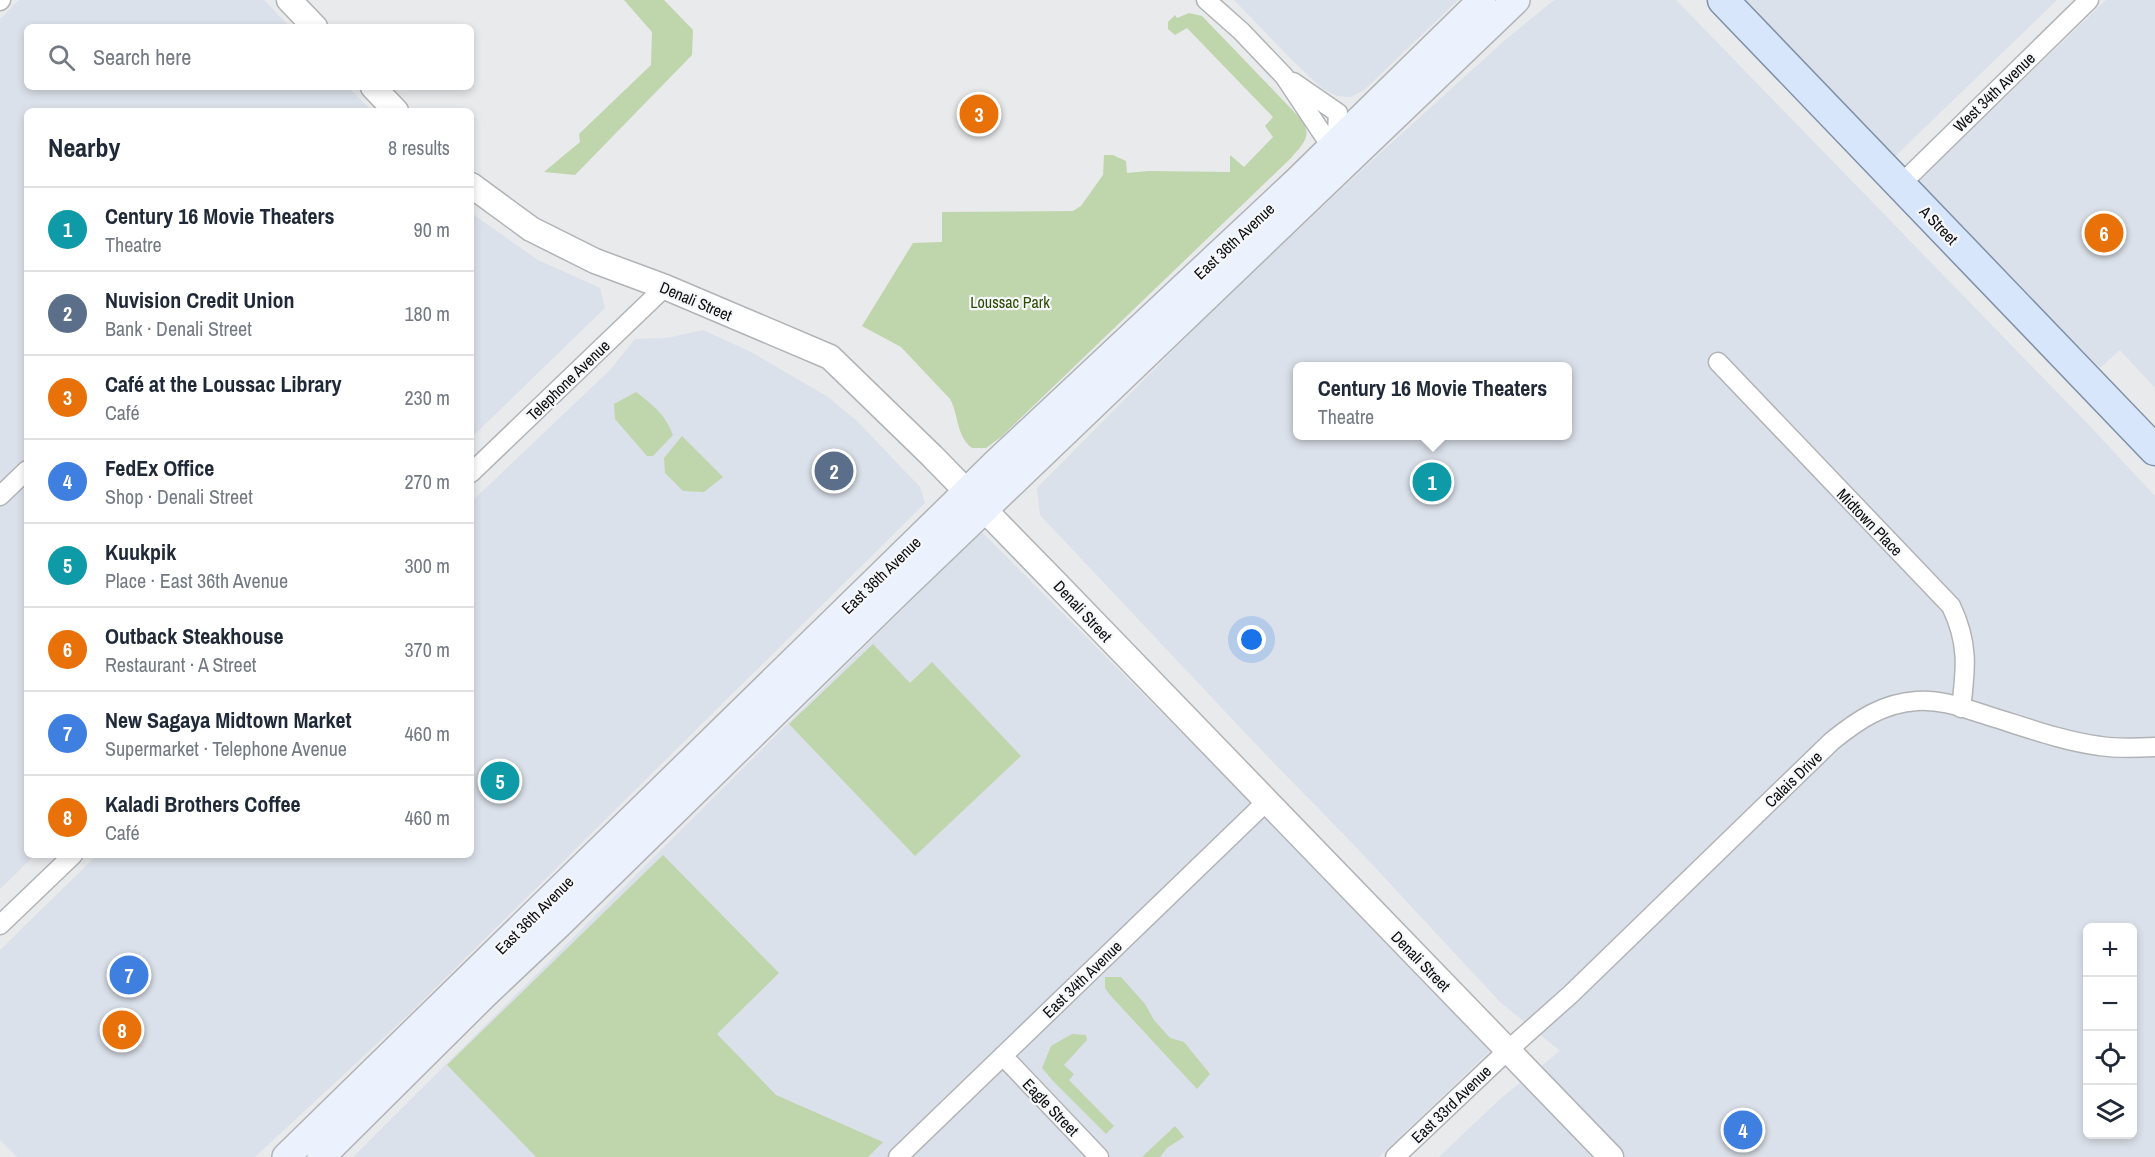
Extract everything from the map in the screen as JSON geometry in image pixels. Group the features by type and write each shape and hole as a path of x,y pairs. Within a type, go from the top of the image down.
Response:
{"main road":[{"name":"East 36th Avenue","path":"286,1157 433,1016 535,913 976,501 1344,142 1482,0"},
{"name":"East 36th Avenue","path":"1344,142 1516,0"},
{"name":"A Street","path":"1723,0 2155,450"},
{"name":"East 36th Avenue","path":"321,1157 898,592 976,501"},
{"path":"443,1036 449,1013 530,933 535,927 535,913"}],"street":[{"path":"289,0 312,24"},
{"path":"1206,0 1241,31 1284,76 1324,136 1344,142"},
{"name":"West 34th Avenue","path":"1900,185 2089,0"},
{"path":"376,90 392,108"},
{"name":"Denali Street","path":"474,187 531,229 595,261 665,287 830,357 976,501 1611,1157"},
{"name":"Telephone Avenue","path":"474,470 665,287"},
{"name":"Midtown Place","path":"1718,362 1950,606 1959,623 1966,664 1961,708"},
{"path":"0,496 24,473"},
{"name":"Calais Drive","path":"1507,1051 1571,994 1824,748 1855,722 1875,711 1918,700 1941,702 2100,747 2155,747"},
{"name":"East 34th Avenue","path":"898,1157 1266,802"},
{"path":"0,925 70,858"},
{"name":"East 33rd Avenue","path":"1395,1157 1507,1051"},
{"name":"Eagle Street","path":"1003,1056 1099,1157"}],"shaded area":[{"path":"19,0 264,0 287,24 24,24 24,90 351,90 369,108 24,108 24,858 32,858 0,889 0,19"},
{"path":"1234,0 1458,0 1364,90 1351,97 1337,96 1323,89"},
{"path":"1554,0 1676,0 2155,496 2155,1157 1439,1157 1500,1099 1560,1051 1500,1002 1040,515 1037,488 1209,314 1366,166 1504,41"},
{"path":"1723,0 2057,0 1884,167"},
{"path":"2106,0 2155,0 2155,388 2120,350 2100,368 1916,183"},
{"path":"474,215 538,260 600,288 605,308 474,435"},
{"path":"703,330 749,351 828,397 857,421 920,487 925,503 409,1014 255,1157 17,1157 0,1140 0,950 94,858 474,858 474,499 610,370 635,339 667,338"},
{"path":"981,531 1494,1047 1379,1157 353,1157"}],"green space":[{"path":"624,0 664,0 693,30 692,55 575,175 544,172 580,142 579,134 651,65 652,32"},
{"name":"Loussac Park","path":"1189,13 1202,16 1300,118 1306,129 1305,139 1291,158 1001,437 986,448 972,448 963,438 950,399 901,347 862,326 913,243 942,242 942,212 1073,211 1081,206 1103,175 1104,155 1113,155 1126,161 1127,173 1230,172 1230,155 1244,167 1273,137 1265,126 1273,117 1187,28 1175,35 1168,29 1168,22 1175,15 1177,18"},
{"path":"636,392 658,411 673,435 653,456 647,456 615,419 614,404"},
{"path":"682,436 723,477 704,492 683,491 665,473 664,458"},
{"path":"873,644 910,683 932,662 1021,756 915,856 789,724"},
{"path":"663,855 779,973 717,1034 776,1095 883,1142 868,1157 536,1157 447,1065"},
{"path":"1105,977 1121,977 1145,1004 1154,1020 1170,1038 1184,1042 1210,1074 1197,1089 1110,995 1105,988"},
{"path":"1072,1034 1086,1035 1087,1040 1064,1065 1074,1074 1069,1080 1114,1126 1106,1134 1042,1068 1051,1046"},
{"path":"1175,1126 1184,1137 1167,1148 1160,1157 1142,1157"}],"place":[{"name":"Café at the Loussac Library","path":"979,114"},
{"name":"Outback Steakhouse","path":"2104,233"},
{"name":"Nuvision Credit Union","path":"834,471"},
{"name":"Century 16 Movie Theaters","path":"1432,482"},
{"name":"Kuukpik","path":"500,781"},
{"name":"New Sagaya Midtown Market","path":"129,975"},
{"name":"Kaladi Brothers Coffee","path":"122,1030"},
{"name":"FedEx Office","path":"1743,1130"}]}
